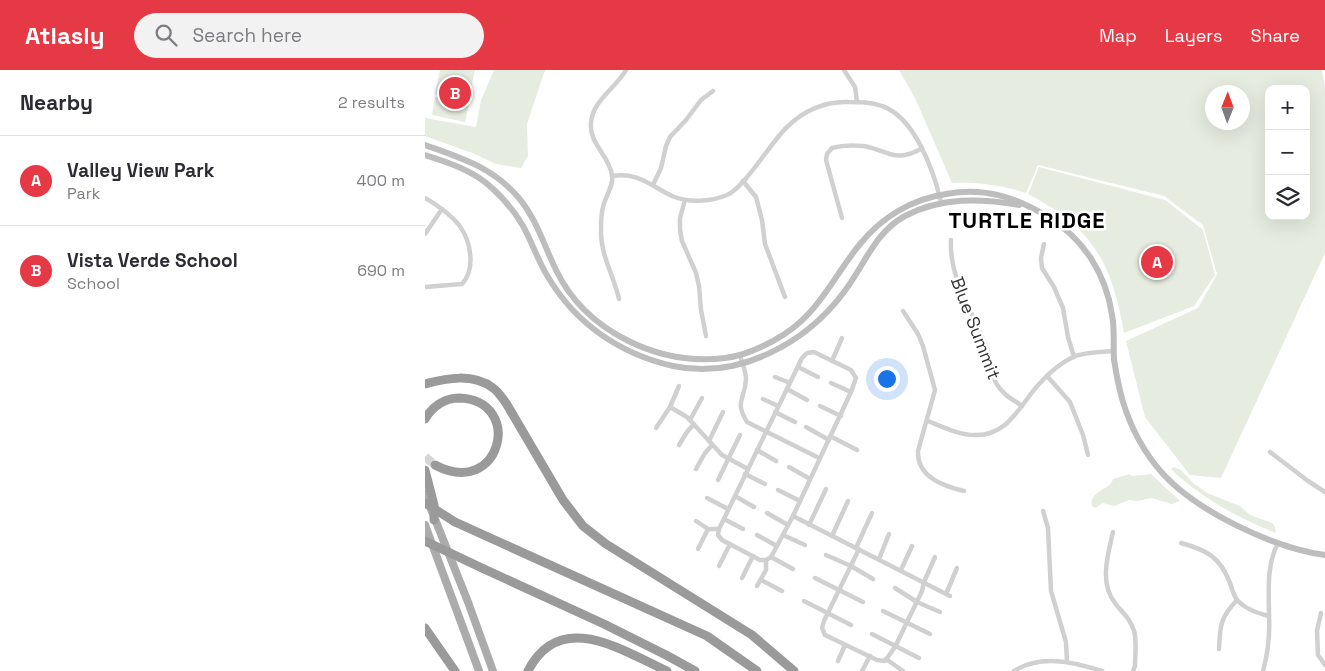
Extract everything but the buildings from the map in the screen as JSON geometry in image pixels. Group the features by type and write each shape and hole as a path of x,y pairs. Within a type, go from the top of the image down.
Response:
{"highway":[{"path":"425,384 449,378 465,378 482,382 494,388 506,403 563,500 583,526 606,544 752,635 794,671"},
{"path":"425,419 436,406 447,400 467,398 487,408 494,416 498,427 499,438 496,450 481,468 470,472 457,473 435,465"},
{"path":"425,470 434,505 434,520"},
{"path":"425,504 455,522 707,636 757,671"},
{"path":"425,541 604,624 695,671"},
{"path":"425,628 455,671"},
{"path":"528,671 537,657 547,648 563,640 581,637 600,640 667,671"}],"main road":[{"path":"425,494 493,671"},
{"path":"425,525 479,671"}],"street":[{"path":"619,299 604,257 601,233 602,208 611,186 612,176 607,159 594,141 591,123 596,106 626,70"},
{"path":"844,70 855,87 857,102"},
{"path":"653,185 661,168 670,137 701,100 713,91"},
{"path":"612,176 633,176 645,180 672,196 685,200 701,201 729,194 743,181 786,127 801,114 820,106 840,101 871,103 894,111 905,122 925,153 941,202"},
{"path":"425,145 478,165 507,186 533,219 561,280 588,312 609,330 638,346 673,357 692,359 724,358 740,355 763,346 791,331 801,323 824,296 861,242 887,218 917,202 939,195 968,191 1005,196 1027,206 1049,217 1068,231 1094,260 1105,288 1112,315 1116,370 1124,404 1134,431 1165,476 1209,510 1247,531 1312,554 1325,555"},
{"path":"843,218 826,160 827,154 832,148 851,145 866,146 892,156 905,156 921,149"},
{"path":"425,155 466,170 491,186 510,206 523,225 547,276 565,303 590,328 616,346 640,356 674,366 710,368 743,364 766,356 808,330 835,303 853,279 875,242 904,216 941,202 982,200 1027,206"},
{"path":"743,181 756,197 763,220 765,244 785,297"},
{"path":"425,198 442,209 459,225 464,233 470,255 468,277 462,284 425,287"},
{"path":"685,200 679,230 697,273 706,336"},
{"path":"425,234 442,209"},
{"name":"Blue Summit","path":"951,240 950,257 954,272 987,348 996,383 1005,396 1022,406"},
{"path":"1045,244 1041,258 1042,268 1063,308 1068,337 1074,356"},
{"path":"841,272 853,279"},
{"path":"824,296 835,303"},
{"path":"903,311 918,334 934,382 935,395 918,451 920,464 927,475 935,481 964,490"},
{"path":"832,361 842,338"},
{"path":"927,421 964,434 977,436 999,430 1013,418 1047,376 1074,356 1114,351"},
{"path":"814,352 832,361 851,370 856,378 851,392 783,535 771,557 766,560 760,560 722,540 718,535 719,529 802,358 807,353 814,352"},
{"path":"740,355 746,377 740,404 747,422 819,458"},
{"path":"798,367 818,377"},
{"path":"1047,376 1071,402 1088,455"},
{"path":"775,377 790,384"},
{"path":"831,383 851,392"},
{"path":"656,428 670,407 679,386"},
{"path":"787,389 807,400"},
{"path":"690,420 702,398"},
{"path":"763,399 778,406"},
{"path":"820,406 841,416"},
{"path":"670,407 695,424 710,443 729,459 765,484"},
{"path":"696,469 710,443 723,412"},
{"path":"775,412 795,422"},
{"path":"679,446 687,432 695,424"},
{"path":"806,427 857,450"},
{"path":"718,480 740,435"},
{"path":"757,450 776,461"},
{"path":"1270,452 1308,482 1325,492"},
{"path":"789,467 810,478"},
{"path":"809,525 826,489"},
{"path":"778,490 800,501"},
{"path":"735,496 754,507"},
{"path":"707,498 728,509"},
{"path":"832,536 848,502"},
{"path":"1043,511 1048,528 1051,591 1066,642 1067,662"},
{"path":"767,513 788,525"},
{"path":"872,513 851,566 822,628 825,636 870,656 885,660 903,671"},
{"path":"793,516 948,595 957,568"},
{"path":"724,519 743,529"},
{"path":"696,521 708,529 719,529"},
{"path":"697,549 708,529"},
{"path":"1113,532 1106,561 1106,584 1114,602 1126,614 1135,633 1135,666 1133,671"},
{"path":"879,559 889,534"},
{"path":"757,535 777,546"},
{"path":"783,535 805,546"},
{"path":"1181,543 1206,551 1218,561 1226,572 1237,600 1254,612 1269,616"},
{"path":"1263,671 1269,638 1271,567 1278,543"},
{"path":"719,566 730,544"},
{"path":"901,570 912,546"},
{"path":"826,555 851,566 873,579"},
{"path":"742,578 753,556"},
{"path":"771,557 793,569"},
{"path":"885,660 895,647 917,602 922,591 923,582 935,557"},
{"path":"757,586 766,570 766,560"},
{"path":"815,578 863,602"},
{"path":"761,580 782,591"},
{"path":"895,588 917,602 940,612"},
{"path":"1219,649 1220,630 1225,612 1237,600"},
{"path":"803,601 851,625"},
{"path":"883,611 906,624 930,634"},
{"path":"1321,613 1317,631 1318,655 1325,665"},
{"path":"872,634 919,658"},
{"path":"838,661 845,645"},
{"path":"862,671 870,656"},
{"path":"1014,671 1022,666 1036,662 1067,662 1102,671"},
{"path":"891,671 894,665"}],"shaded area":[{"path":"440,70 475,70 468,102 435,94"},
{"path":"494,70 546,70 527,124 528,156 521,168 496,164 475,154 425,136 425,118 476,127 481,100"},
{"path":"899,70 1322,70 1325,87 1325,253 1221,478 1190,475 1145,417 1126,341 1198,308 1217,274 1203,225 1164,196 1038,165 1026,193 989,185 952,183 915,98"},
{"path":"435,97 469,104 465,122 432,115"},
{"path":"1039,167 1165,200 1203,230 1215,275 1194,306 1124,333 1113,287 1096,250 1084,234 1069,220 1028,194"},
{"path":"1174,467 1181,470 1193,483 1207,493 1240,506 1250,515 1272,523 1276,533 1234,514 1207,498 1171,469"},
{"path":"1130,474 1132,476 1151,474 1180,501 1172,504 1152,498 1137,501 1129,500 1114,506 1103,503 1095,508 1092,506 1093,497 1108,486 1113,479"}],"tunnel":[{"path":"425,457 435,465"}],"place":[{"name":"Vista Verde School","path":"455,93"},
{"name":"Valley View Park","path":"1157,262"}],"district":[{"name":"TURTLE RIDGE","path":"1027,220"}]}
